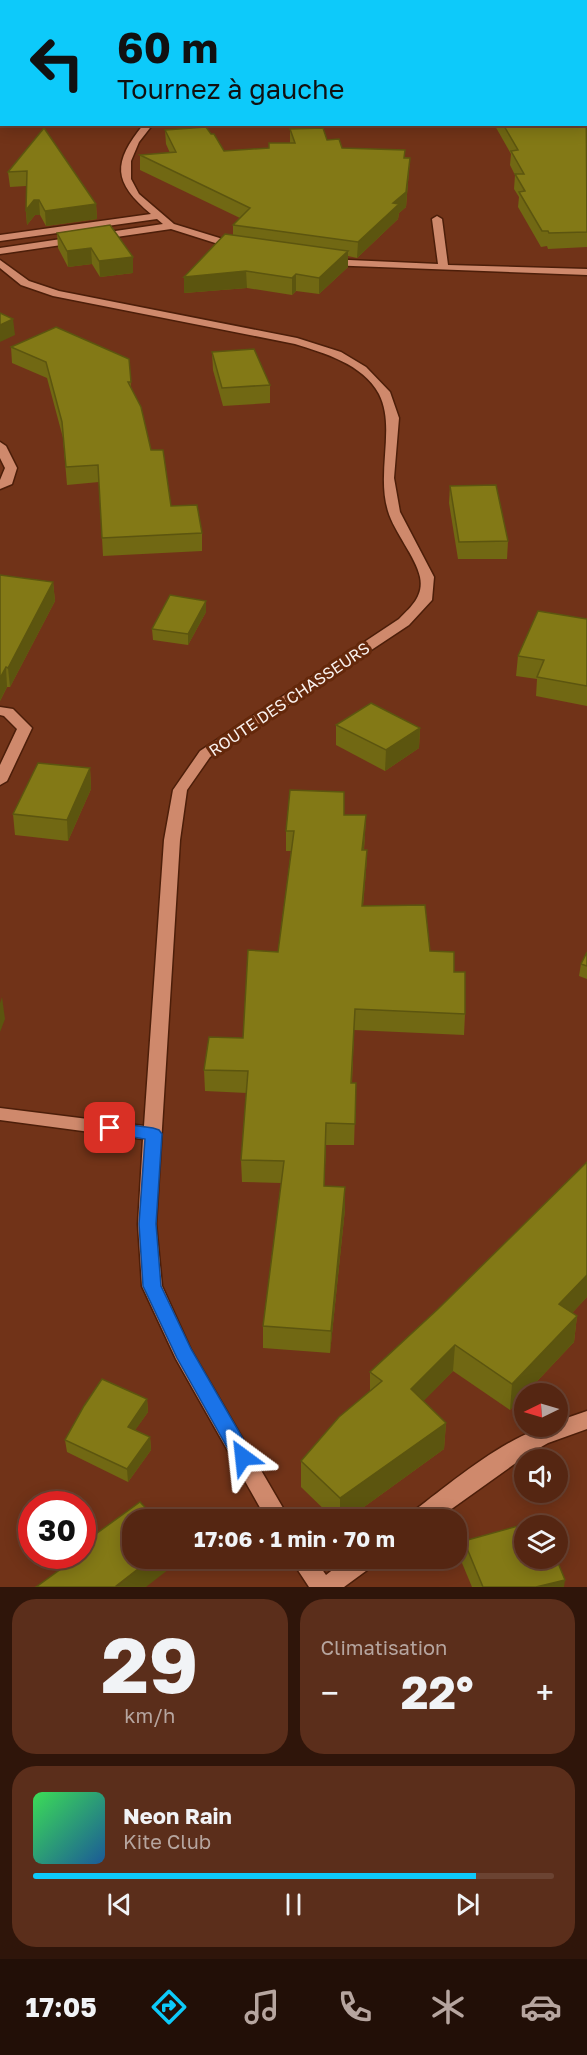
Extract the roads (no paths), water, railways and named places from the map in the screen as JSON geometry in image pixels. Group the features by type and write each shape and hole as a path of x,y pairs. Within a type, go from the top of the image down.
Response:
{"street":[{"path":"147,126 135,141 126,161 126,178 135,196 171,226"},
{"path":"0,238 160,216"},
{"path":"437,219 443,267"},
{"path":"0,251 171,226 245,248"},
{"path":"315,260 387,266 587,272"},
{"name":"ROUTE DES CHASSEURS","path":"0,263 25,283 57,294 297,341 338,354 362,369 384,392 393,418 388,478 394,512 427,578 425,600 404,622 205,754 180,790 172,840 147,1224 152,1286 183,1353 273,1509"},
{"path":"0,446 11,468 8,481 0,485"},
{"path":"0,711 8,712 25,728 0,781"},
{"path":"0,1114 153,1134"},
{"path":"433,1509 512,1452 564,1426 587,1420"},
{"path":"309,1569 322,1587"},
{"path":"327,1587 351,1569"}]}
